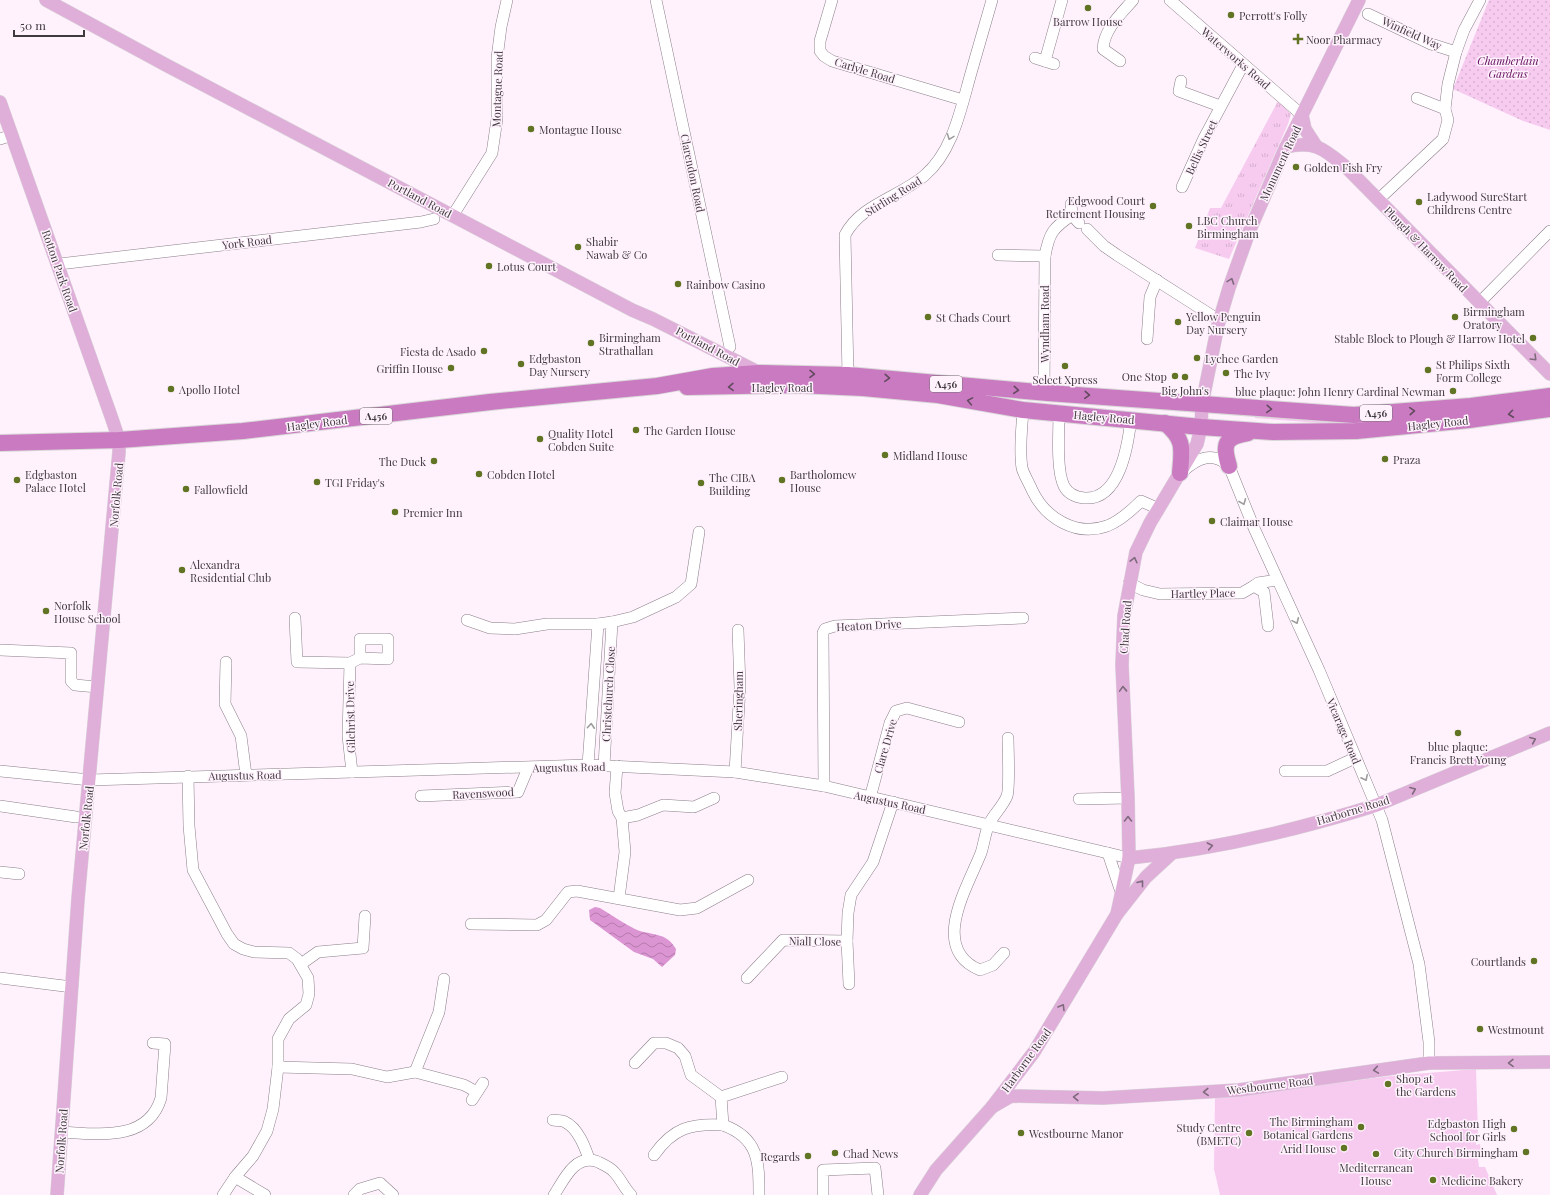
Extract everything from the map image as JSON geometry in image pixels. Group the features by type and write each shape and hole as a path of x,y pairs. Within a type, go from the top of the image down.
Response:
{"highway":[{"name":"Hagley Road","path":"0,443 119,440 243,431 497,402 657,386 713,376 759,373 848,375 1202,404 1355,423 1469,420 1550,409"},
{"name":"Hagley Road","path":"657,386 711,388 798,386 858,387 907,391 1023,410 1131,419 1201,427 1286,432 1550,396"},
{"path":"1046,392 1060,405 1060,413"},
{"path":"1202,404 1228,416 1268,421 1286,432"},
{"path":"1165,423 1177,433 1182,448 1180,472"},
{"path":"1228,466 1225,448 1228,442 1234,436 1258,431"}],"main road":[{"name":"Portland Road","path":"46,0 173,69 632,310 660,322 759,373 798,386"},
{"name":"Monument Road","path":"1201,427 1202,404 1221,319 1229,288 1249,232 1286,147 1358,0"},
{"name":"Rotton Park Road","path":"0,102 6,137 59,264 119,440"},
{"name":"Plough & Harrow Road","path":"1302,114 1305,129 1316,146"},
{"name":"Plough & Harrow Road","path":"1286,147 1302,143 1316,146 1348,168 1550,374"},
{"name":"Chad Road","path":"1119,855 1129,844 1122,665 1124,616 1129,584 1136,552 1197,444 1201,427"},
{"name":"Norfolk Road","path":"57,1195 78,899 119,463 119,440"},
{"name":"Harborne Road","path":"1117,914 1122,895 1119,855 1171,854 1269,834 1377,806 1550,733"},
{"name":"Harborne Road","path":"920,1195 936,1170 992,1107 1010,1091 1117,914 1146,877 1171,854"},
{"name":"Westbourne Road","path":"1010,1091 1103,1098 1239,1090 1429,1063 1550,1062"}],"street":[{"name":"Montague Road","path":"453,215 492,153 497,119 497,58 501,27 507,0"},
{"name":"Clarendon Road","path":"656,0 730,347"},
{"name":"Carlyle Road","path":"832,0 820,41 820,51 824,56 832,61 963,100"},
{"name":"Stirling Road","path":"848,375 845,235 850,225 858,218 875,205 924,176 938,162 948,143 963,100 992,0"},
{"path":"1045,61 1062,0"},
{"path":"1120,61 1103,49 1103,44 1106,34 1133,0"},
{"name":"Waterworks Road","path":"1170,0 1243,65 1302,114"},
{"path":"1378,200 1443,139 1448,120 1445,109 1448,84 1456,52 1464,30 1480,0"},
{"name":"Winfield Way","path":"1368,14 1431,44 1456,52"},
{"name":"Bellis Street","path":"1182,187 1220,106 1243,65"},
{"name":"Bellis Street","path":"1181,81 1179,91 1220,106"},
{"path":"1417,98 1445,109"},
{"name":"Wyndham Road","path":"1046,392 1045,256 1048,239 1054,227 1077,218 1104,246 1157,280"},
{"name":"York Road","path":"59,264 413,223 434,219"},
{"path":"1479,303 1550,231"},
{"path":"998,255 1045,256"},
{"path":"1148,339 1150,297 1157,280 1214,317 1221,319"},
{"path":"1023,410 1023,469 1042,508 1055,518 1070,527 1086,529 1107,526 1125,515 1141,501 1159,509"},
{"path":"1060,413 1060,467 1064,486 1072,496 1085,498 1098,496 1110,486 1120,471 1129,437 1131,419"},
{"path":"1180,472 1194,461 1205,457 1221,459 1228,466"},
{"name":"Vicarage Road","path":"1228,466 1277,580 1319,670 1355,758 1377,806 1397,873 1419,964 1429,1042 1429,1063"},
{"path":"467,620 490,628 515,629 547,624 598,624 633,617 676,597 686,590 691,584 699,532"},
{"name":"Hartley Place","path":"1129,584 1142,590 1160,594 1242,593 1258,583 1277,580"},
{"path":"1254,586 1264,592 1268,626"},
{"name":"Gilchrist Drive","path":"295,618 297,662 355,660 348,736 352,772"},
{"name":"Heaton Drive","path":"824,786 823,633 825,629 835,626 1023,618"},
{"name":"Christchurch Close","path":"604,766 612,622"},
{"name":"Christchurch Close","path":"588,765 598,624"},
{"name":"Sheringham","path":"735,772 740,686 738,630"},
{"path":"0,650 71,653 71,681 75,685 97,687"},
{"path":"226,662 225,704 241,736 246,775"},
{"name":"Clare Drive","path":"870,798 890,723 896,711 907,708 959,722"},
{"path":"1004,953 993,965 980,970 968,965 955,941 956,914 981,852 989,824 1008,795 1008,738"},
{"path":"1285,771 1327,771 1355,758"},
{"name":"Augustus Road","path":"0,771 90,780 588,765 735,772 824,786 870,798 893,802 1119,855"},
{"path":"617,766 615,794 618,811 622,818 625,852 619,898"},
{"name":"Ravenswood","path":"421,796 518,792 528,768"},
{"path":"188,776 189,826 193,870 227,934 234,944 243,949 254,952 289,953 301,964 308,978 310,994 306,1005 289,1019 278,1039 278,1067 273,1110 267,1131 253,1156 235,1177 223,1195"},
{"path":"622,818 638,815 663,805 694,807 714,798"},
{"path":"1079,799 1128,798"},
{"name":"Niall Close","path":"747,978 783,940 847,941 848,913 851,895 873,862 893,802"},
{"path":"0,806 76,817"},
{"name":"Harborne Road","path":"1119,855 1116,873 1122,895"},
{"path":"0,872 19,874"},
{"path":"471,924 537,925 546,920 568,892 576,891 680,910 697,908 748,880"},
{"path":"301,964 318,952 363,948 365,916"},
{"path":"847,941 849,984"},
{"path":"0,978 72,987"},
{"path":"415,1072 439,1012 444,979"},
{"path":"62,1132 101,1134 131,1131 142,1125 159,1106 161,1098 165,1044 153,1043"},
{"path":"635,1062 654,1043 666,1043 678,1048 685,1056 691,1074 721,1097 723,1125"},
{"path":"278,1067 352,1069 387,1077 415,1072 464,1085 477,1092"},
{"path":"721,1097 782,1077"},
{"path":"553,1120 566,1122 576,1132 585,1144 589,1159"},
{"path":"654,1155 664,1140 679,1130 708,1124 723,1125 736,1129 748,1141 756,1154 759,1195"},
{"path":"554,1195 578,1162 589,1159 602,1164 614,1172 631,1195"},
{"path":"823,1195 823,1170 875,1168 878,1195"},
{"path":"235,1177 265,1195"},
{"path":"354,1195 360,1189 380,1184 393,1195"}],"green space":[{"name":"Chamberlain Gardens","path":"1489,0 1550,0 1550,130 1523,121 1453,89"},
{"path":"1278,101 1291,114 1288,124 1229,259 1195,248 1198,240 1202,240 1206,228 1204,224 1210,208 1221,208"},
{"path":"1255,414 1347,420 1348,423 1345,425 1255,418"},
{"path":"1476,1069 1478,1134 1476,1135 1476,1145 1480,1144 1481,1152 1477,1152 1479,1167 1485,1167 1497,1195 1220,1195 1214,1169 1215,1098 1391,1076"}],"water":[{"path":"595,907 600,908 635,929 667,939 676,949 675,955 662,967 653,959 634,952 590,920 589,910"}],"place":[{"name":"Barrow House","path":"1088,8"},
{"name":"Perrott's Folly","path":"1231,15"},
{"name":"Noor Pharmacy","path":"1298,39"},
{"name":"Montague House","path":"531,129"},
{"name":"Golden Fish Fry","path":"1296,167"},
{"name":"Ladywood SureStart Childrens Centre","path":"1419,202"},
{"name":"Edgwood Court Retirement Housing","path":"1153,206"},
{"name":"LBC Church Birmingham","path":"1189,226"},
{"name":"Shabir Nawab & Co","path":"578,247"},
{"name":"Lotus Court","path":"489,266"},
{"name":"Rainbow Casino","path":"678,284"},
{"name":"St Chads Court","path":"928,317"},
{"name":"Birmingham Oratory","path":"1455,317"},
{"name":"Yellow Penguin Day Nursery","path":"1178,322"},
{"name":"Stable Block to Plough & Harrow Hotel","path":"1533,338"},
{"name":"Birmingham Strathallan","path":"591,343"},
{"name":"Fiesta de Asado","path":"484,351"},
{"name":"Lychee Garden","path":"1197,358"},
{"name":"Edgbaston Day Nursery","path":"521,364"},
{"name":"Select Xpress","path":"1065,366"},
{"name":"Griffin House","path":"451,368"},
{"name":"St Philips Sixth Form College","path":"1428,370"},
{"name":"The Ivy","path":"1226,373"},
{"name":"One Stop","path":"1175,376"},
{"name":"Big John's","path":"1185,377"},
{"name":"Apollo Hotel","path":"171,389"},
{"name":"blue plaque: John Henry Cardinal Newman","path":"1453,391"},
{"name":"The Garden House","path":"636,430"},
{"name":"Quality Hotel Cobden Suite","path":"540,439"},
{"name":"Midland House","path":"885,455"},
{"name":"Praza","path":"1385,459"},
{"name":"The Duck","path":"434,461"},
{"name":"Cobden Hotel","path":"479,474"},
{"name":"Edgbaston Palace Hotel","path":"17,480"},
{"name":"Bartholomew House","path":"782,480"},
{"name":"TGI Friday's","path":"317,482"},
{"name":"The CIBA Building","path":"701,483"},
{"name":"Fallowfield","path":"186,489"},
{"name":"Premier Inn","path":"395,512"},
{"name":"Claimar House","path":"1212,521"},
{"name":"Alexandra Residential Club","path":"182,570"},
{"name":"Norfolk House School","path":"46,611"},
{"name":"blue plaque: Francis Brett Young","path":"1458,733"},
{"name":"Courtlands","path":"1534,961"},
{"name":"Westmount","path":"1480,1029"},
{"name":"Shop at the Gardens","path":"1388,1084"},
{"name":"The Birmingham Botanical Gardens","path":"1361,1127"},
{"name":"Edgbaston High School for Girls","path":"1514,1129"},
{"name":"Westbourne Manor","path":"1021,1133"},
{"name":"Study Centre (BMETC)","path":"1249,1133"},
{"name":"Arid House","path":"1344,1148"},
{"name":"City Church Birmingham","path":"1526,1152"},
{"name":"Chad News","path":"835,1153"},
{"name":"Mediterranean House","path":"1376,1154"},
{"name":"Regards","path":"808,1156"},
{"name":"Medicine Bakery","path":"1433,1180"}]}
